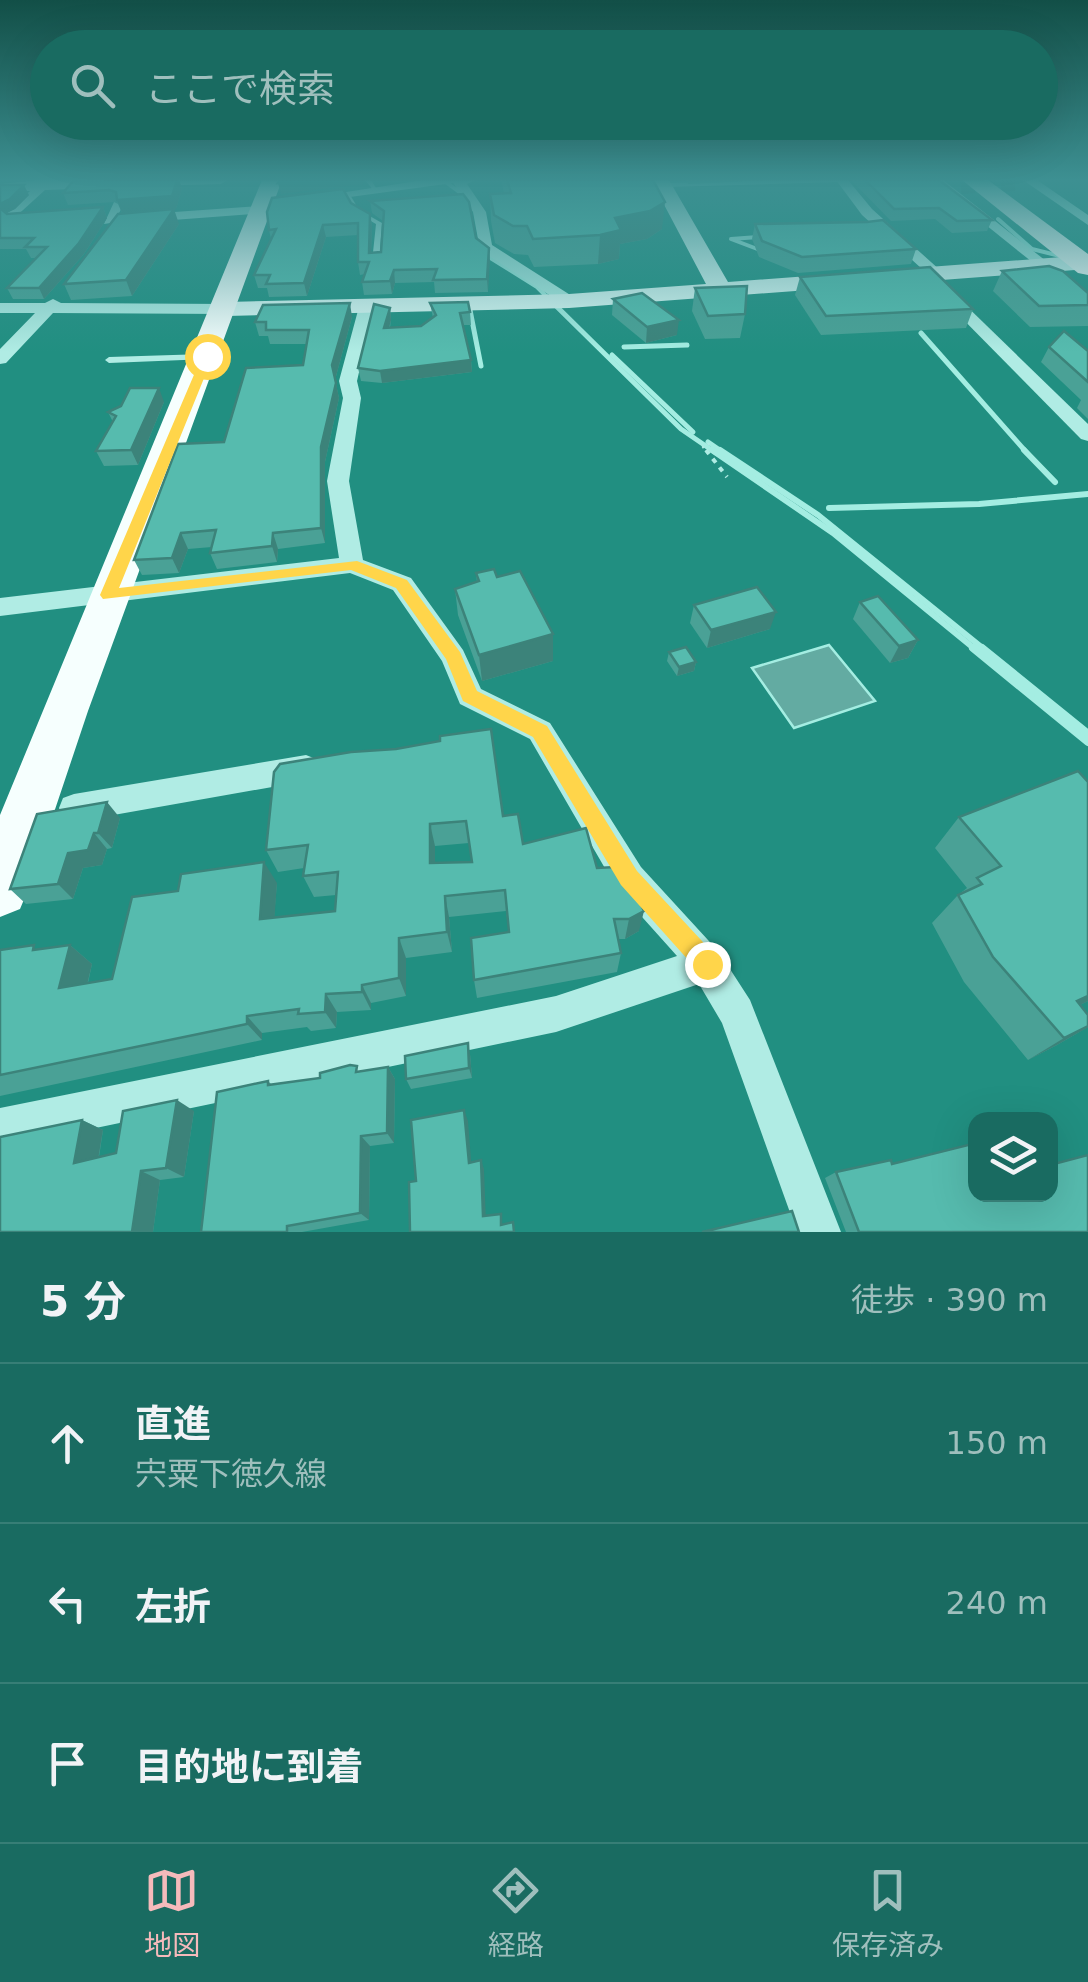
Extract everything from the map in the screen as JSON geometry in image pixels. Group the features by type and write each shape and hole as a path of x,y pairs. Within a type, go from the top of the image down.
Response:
{"highway":[{"path":"1040,237 1076,260"},
{"path":"1052,237 1076,260"}],"main road":[{"path":"0,890 108,595 260,237"}],"street":[{"path":"484,237 484,247 569,301"},
{"path":"692,237 720,288"},
{"path":"893,237 1088,435"},
{"path":"0,308 54,302 227,309 569,301 1076,260 1088,302"},
{"path":"0,359 54,302"},
{"path":"352,565 338,481 352,398 348,381 366,306"},
{"path":"0,607 352,565 402,584 454,657 470,696 540,732 629,878 707,964 738,1014 818,1232"},
{"path":"474,739 508,718"},
{"path":"24,817 337,762"},
{"path":"0,1128 556,1014 707,964"}],"lane":[{"path":"376,262 378,237"},
{"path":"108,360 207,356"}],"path":[{"path":"712,442 703,447 727,476"}],"water":[{"path":"829,645 875,701 794,728 752,668"}],"building":[{"path":"83,237 39,288 7,288 47,247 25,247 34,238 0,238"},
{"path":"100,237 155,237 126,280 64,284"},
{"path":"272,237 319,237 304,283 266,284 270,275 254,275"},
{"path":"358,237 369,237 369,253 381,252 382,237 476,237 489,248 487,279 433,280 437,269 394,270 390,281 362,282 369,262 358,262"},
{"path":"761,237 903,237 916,249 802,257"},
{"path":"1049,266 1063,271 1088,293 1088,305 1039,306 1002,271"},
{"path":"930,267 973,309 826,316 800,277"},
{"path":"747,286 745,314 708,316 695,288"},
{"path":"642,293 679,320 647,327 613,299"},
{"path":"468,302 470,312 460,313 471,360 380,371 358,368 374,304 390,308 384,328 421,326 436,315 430,303"},
{"path":"350,303 332,365 336,383 321,447 321,528 273,533 272,546 210,553 216,530 181,533 172,558 134,560 178,444 224,442 246,368 303,365 309,330 266,330 266,322 255,322 263,305"},
{"path":"1064,331 1088,351 1088,382 1049,347"},
{"path":"130,388 159,388 131,450 96,451 116,416 108,412 121,406"},
{"path":"494,569 497,577 520,571 553,634 479,655 455,589 479,581 476,573"},
{"path":"757,587 776,612 711,630 694,605"},
{"path":"878,596 918,640 899,646 860,602"},
{"path":"686,647 696,662 679,667 669,652"},
{"path":"491,729 503,816 518,814 523,844 586,828 597,868 616,867 633,887 644,911 629,919 614,919 621,953 474,980 471,938 509,932 505,890 445,896 447,932 399,938 399,978 362,985 362,992 326,994 325,1012 298,1014 299,1009 247,1016 247,1024 0,1075 0,950 70,945 59,988 112,979 132,897 178,891 181,874 264,862 260,919 335,911 338,872 303,876 308,845 266,850 274,772 280,764 396,749 440,741 440,736","holes":["466,821 472,862 430,863 430,824"]},
{"path":"1078,771 1088,782 1088,996 1077,1001 1088,1015 1088,1026 1064,1038 993,957 958,895 982,884 977,878 1001,866 959,817"},
{"path":"107,802 98,833 94,833 88,850 68,853 58,884 10,889 37,814"},
{"path":"468,1043 469,1068 406,1079 405,1056"},
{"path":"357,1066 356,1072 388,1067 387,1133 361,1136 360,1213 287,1226 287,1232 201,1232 217,1092 268,1081 268,1085 320,1078 320,1073"},
{"path":"177,1100 166,1168 141,1171 132,1232 0,1232 0,1137 82,1120 74,1163 116,1153 123,1111"},
{"path":"464,1110 469,1163 481,1160 483,1216 501,1214 501,1225 513,1222 514,1232 410,1232 409,1182 416,1181 411,1120"},
{"path":"968,1145 968,1202 1058,1202 1058,1163 1088,1155 1088,1232 859,1232 836,1172 891,1160 892,1164"},
{"path":"792,1211 799,1232 702,1232"}],"waterway":[{"path":"751,237 731,239 760,250"},
{"path":"1019,237 1032,249 1064,257"},
{"path":"484,254 547,297"},
{"path":"547,297 681,429 716,453"},
{"path":"547,297 550,300"},
{"path":"470,310 481,366"},
{"path":"921,333 1027,453"},
{"path":"624,347 687,345"},
{"path":"612,355 693,432"},
{"path":"708,442 724,453"},
{"path":"712,450 833,533 976,650"},
{"path":"720,450 818,515 985,650"},
{"path":"1024,450 1055,482"},
{"path":"829,508 979,504 1088,494"},
{"path":"973,648 1088,742"},
{"path":"982,648 1088,734"}],"route":[{"path":"207,356 108,595 352,565 402,584 454,657 470,696 540,732 629,878 707,964"}]}
